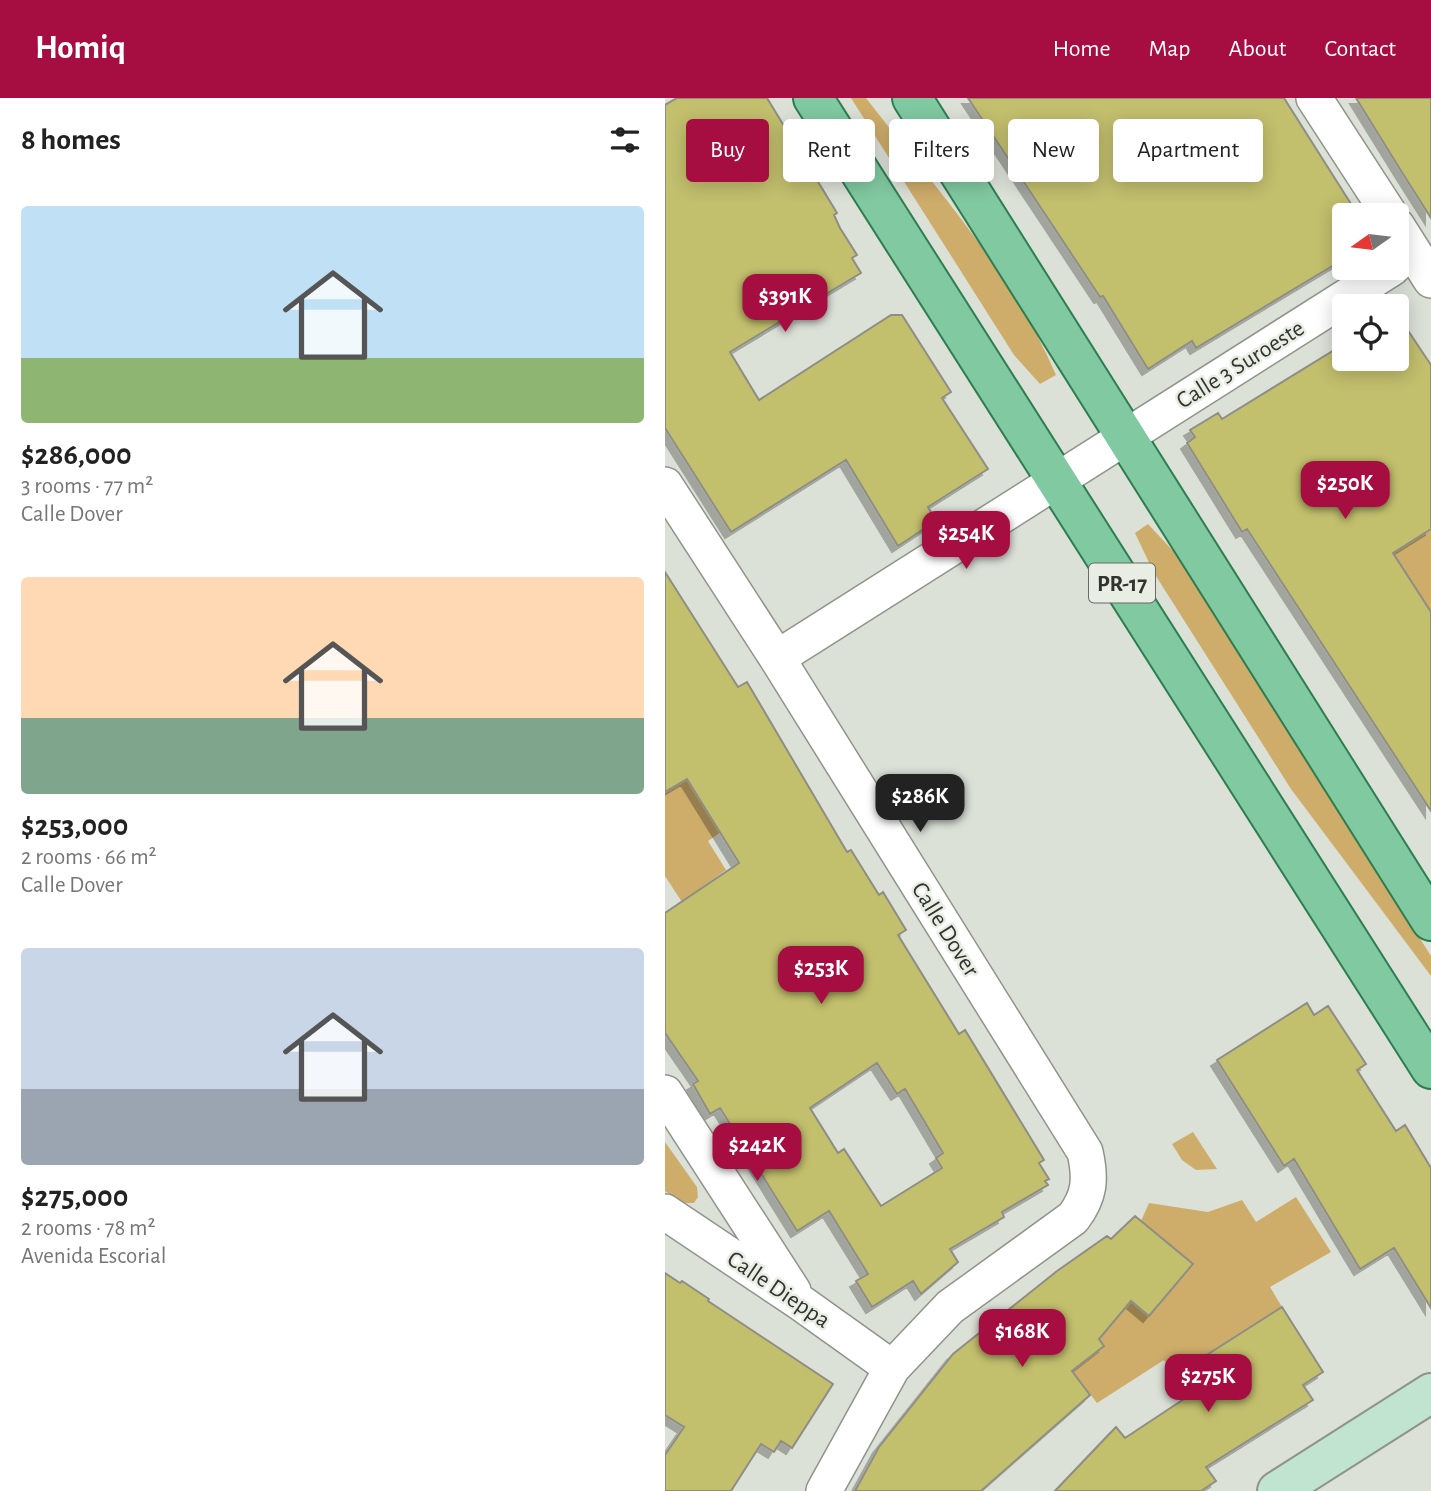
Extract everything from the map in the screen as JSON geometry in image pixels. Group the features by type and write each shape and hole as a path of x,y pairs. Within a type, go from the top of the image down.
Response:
{"main road":[{"name":"PR-17","path":"813,98 1431,1069"},
{"path":"912,98 1431,921"}],"street":[{"path":"1314,98 1381,203"},
{"name":"Calle 3 Suroeste","path":"777,658 1372,280"},
{"name":"Calle Dover","path":"665,485 777,658 1085,1152 1091,1177 1085,1202 1073,1218 950,1307 892,1368"},
{"path":"665,1093 801,1303"},
{"name":"Calle Dieppa","path":"665,1212 892,1368"},
{"path":"824,1491 892,1368"},
{"path":"1277,1491 1431,1393"}],"shaded area":[{"path":"851,98 866,98 889,127 889,158 875,136 875,119 864,119"},
{"path":"904,182 932,182 944,197 1017,301 1056,375 1040,384 1014,355"},
{"path":"1148,524 1175,553 1431,956 1431,976 1291,789 1154,573 1135,533"},
{"path":"1431,530 1431,612 1418,592 1393,607 1339,587"},
{"path":"687,779 721,832 708,841 726,870 682,902 665,876 665,792"},
{"path":"1193,1132 1217,1169 1196,1170 1182,1160 1172,1144"},
{"path":"665,1142 697,1187 698,1197 694,1203 684,1203 665,1191"},
{"path":"1296,1197 1331,1252 1270,1287 1282,1307 1174,1375 1164,1360 1097,1403 1072,1371 1104,1345 1051,1278 1131,1301 1149,1316 1193,1265 1141,1221 1149,1203 1208,1212 1242,1200 1256,1222"}],"building":[{"path":"677,98 767,98 783,124 783,182 818,182 837,213 834,215 840,228 857,255 852,258 861,273 730,352 759,400 891,315 902,315 951,392 942,398 988,469 928,507 936,521 898,546 846,460 731,532 665,428 665,105"},
{"path":"968,98 1284,98 1350,203 1332,203 1332,266 1196,348 1192,341 1148,369 1103,296 1100,297 1024,182 1099,182 1099,119 1008,119 1008,158 994,137 994,119 982,119"},
{"path":"1356,98 1431,98 1431,218 1403,174"},
{"path":"1409,332 1431,365 1431,529 1393,553 1431,612 1431,811 1247,529 1242,532 1187,443 1195,437 1190,430 1218,413 1222,419 1332,351 1332,371 1409,371"},
{"path":"665,572 738,687 747,682 847,852 851,850 879,895 883,892 906,930 898,935 959,1034 965,1030 1044,1160 1039,1163 1049,1179 1045,1181 1048,1185 1002,1212 1004,1217 950,1249 958,1262 921,1294 913,1281 872,1307 856,1281 868,1274 829,1211 797,1231 720,1108 710,1114 693,1084 698,1081 665,1033 665,913 739,863 687,779 665,792","holes":["877,1063 897,1094 905,1089 943,1153 936,1158 942,1168 881,1206 844,1149 838,1153 810,1108"]},
{"path":"1307,1003 1314,1015 1328,1006 1366,1064 1357,1070 1396,1131 1405,1125 1431,1168 1431,1308 1394,1248 1360,1269 1294,1159 1284,1166 1217,1060"},
{"path":"1135,1216 1193,1264 1149,1316 1131,1301 1099,1339 1104,1346 1072,1371 1090,1395 981,1491 855,1491 879,1447 953,1354 1057,1271 1107,1236 1111,1239"},
{"path":"665,1273 680,1283 682,1281 833,1384 792,1448 781,1441 774,1452 761,1444 731,1491 665,1491 665,1455 684,1427 665,1415"},
{"path":"1282,1307 1323,1372 1303,1385 1313,1400 1206,1467 1216,1481 1201,1491 1055,1491 1116,1427 1125,1438 1190,1395 1186,1389 1190,1387 1180,1372"}]}
